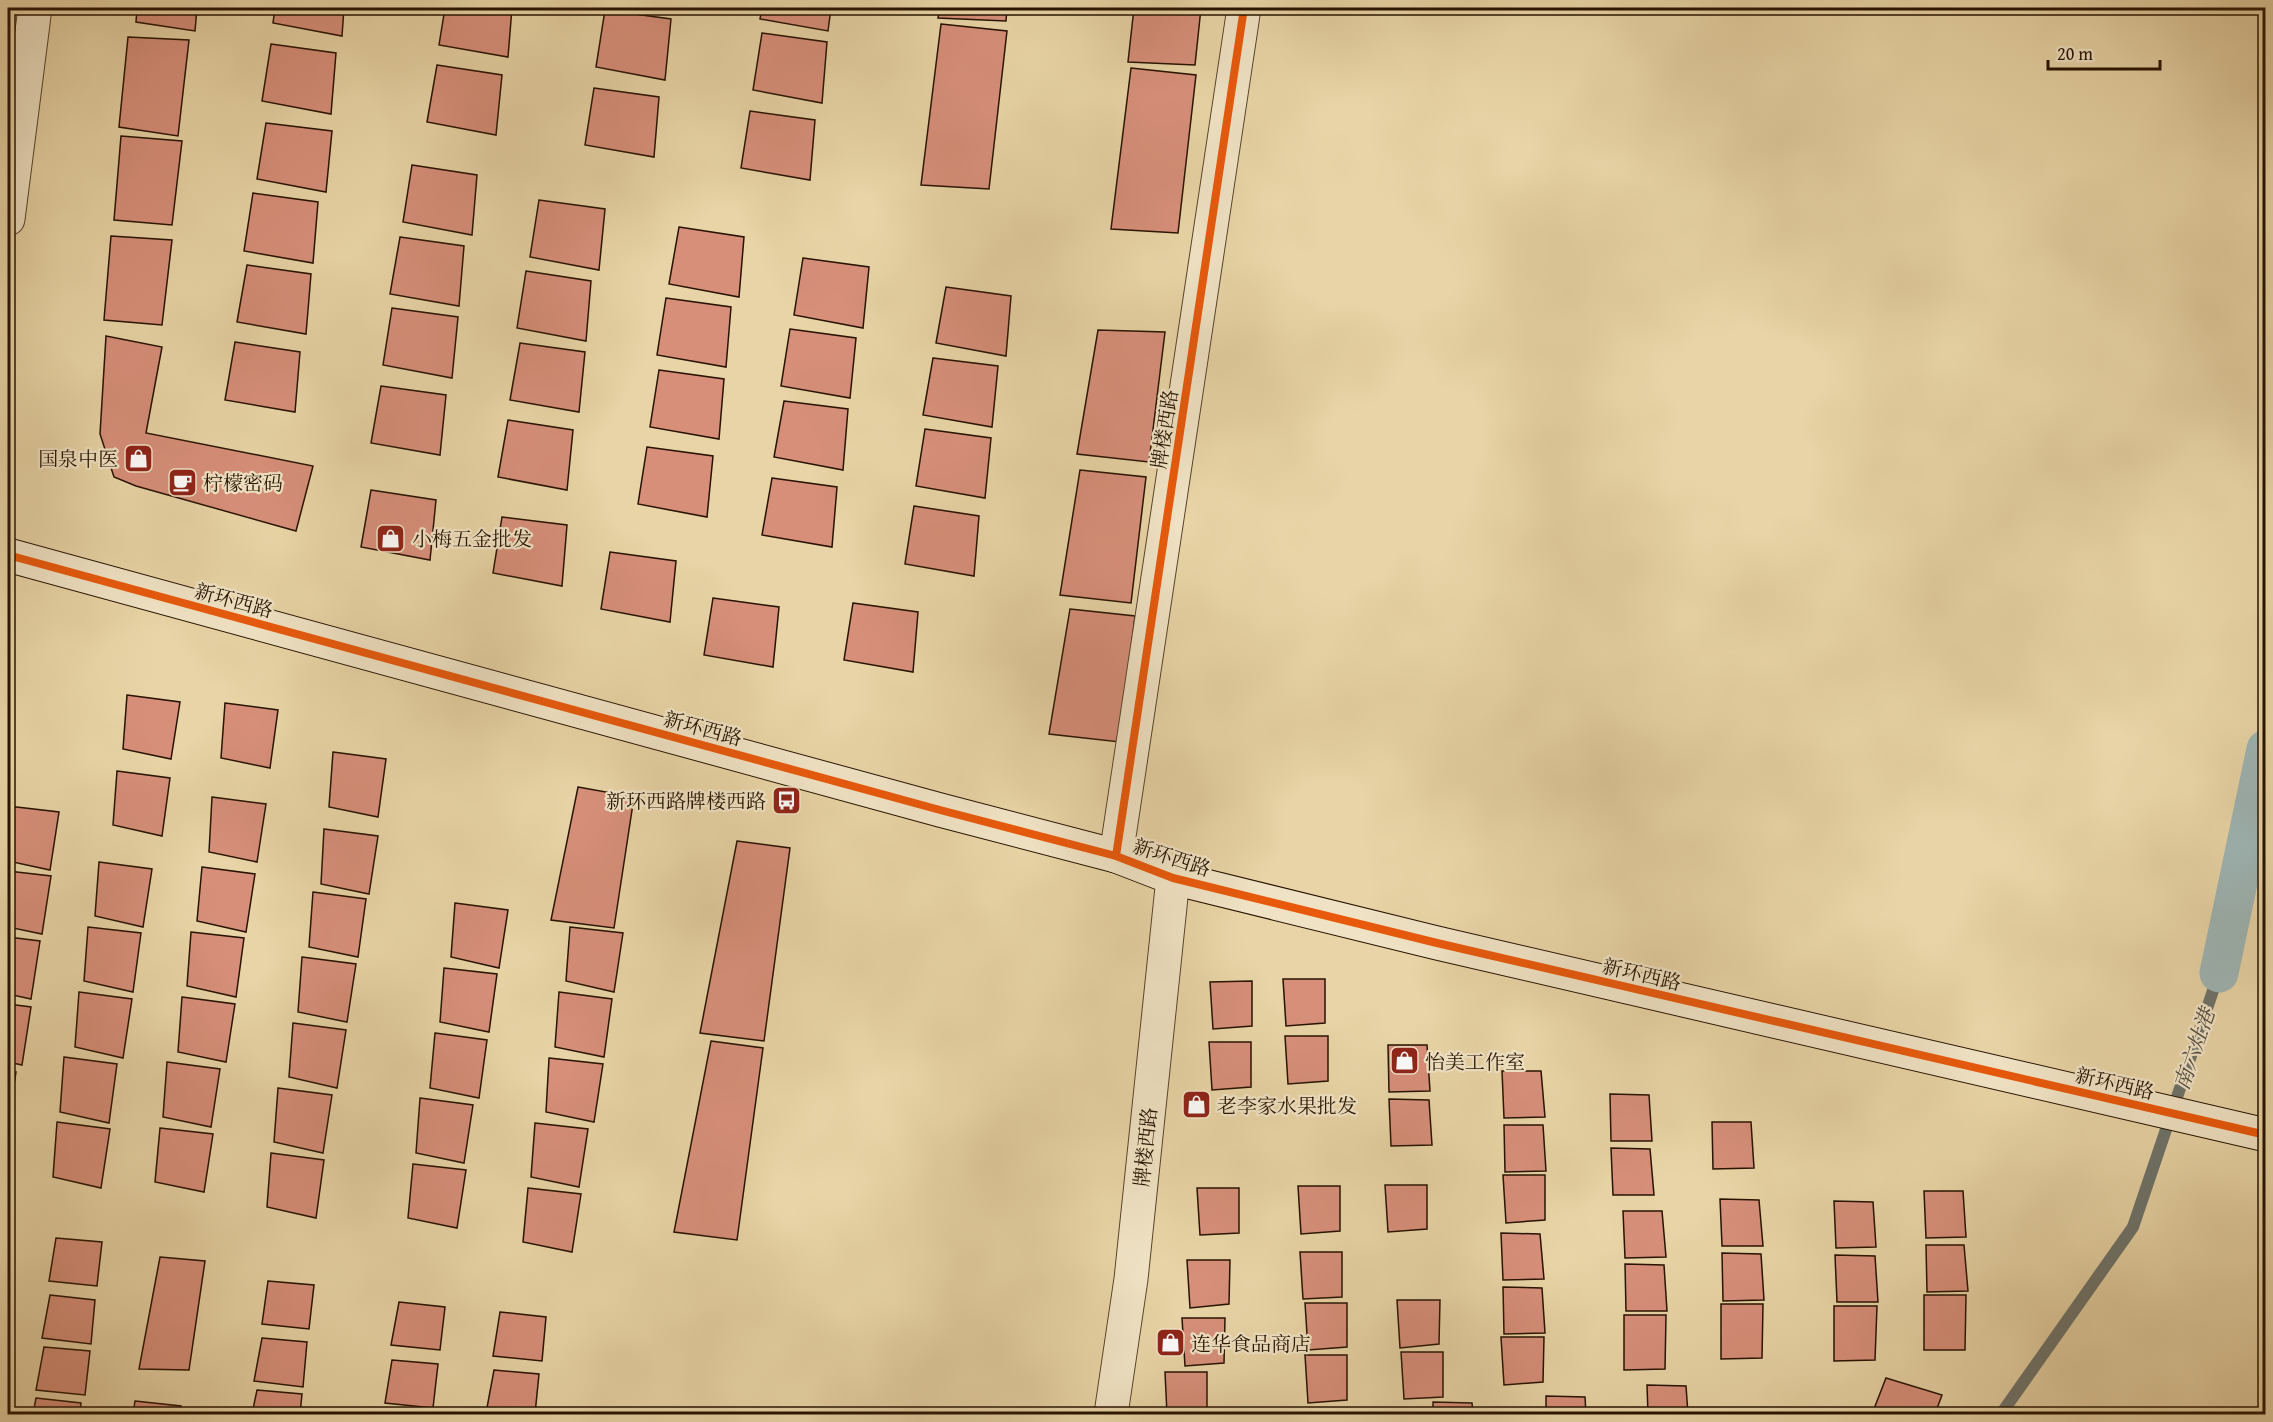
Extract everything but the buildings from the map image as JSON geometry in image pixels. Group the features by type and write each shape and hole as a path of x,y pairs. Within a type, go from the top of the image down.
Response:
{"street":[{"path":"8,219 35,8"},
{"name":"牌楼西路","path":"1116,856 1244,8"},
{"name":"新环西路","path":"8,555 939,810 1116,856 1173,878 1437,943 2265,1135"},
{"name":"牌楼西路","path":"1111,1414 1131,1279 1173,878"}],"waterway":[{"name":"南六灶港","path":"2219,973 2266,749"},
{"name":"南六灶港","path":"2001,1414 2133,1227 2219,973"}],"cycle path":[{"path":"1116,856 1244,8"},
{"path":"8,555 1116,856 1173,878 1437,943 2266,1135"}],"place":[{"name":"国泉中医","path":"139,458"},
{"name":"柠檬密码","path":"182,482"},
{"name":"小梅五金批发","path":"391,538"},
{"name":"新环西路牌楼西路","path":"787,800"},
{"name":"怡美工作室","path":"1404,1061"},
{"name":"老李家水果批发","path":"1196,1105"},
{"name":"连华食品商店","path":"1170,1343"}]}
